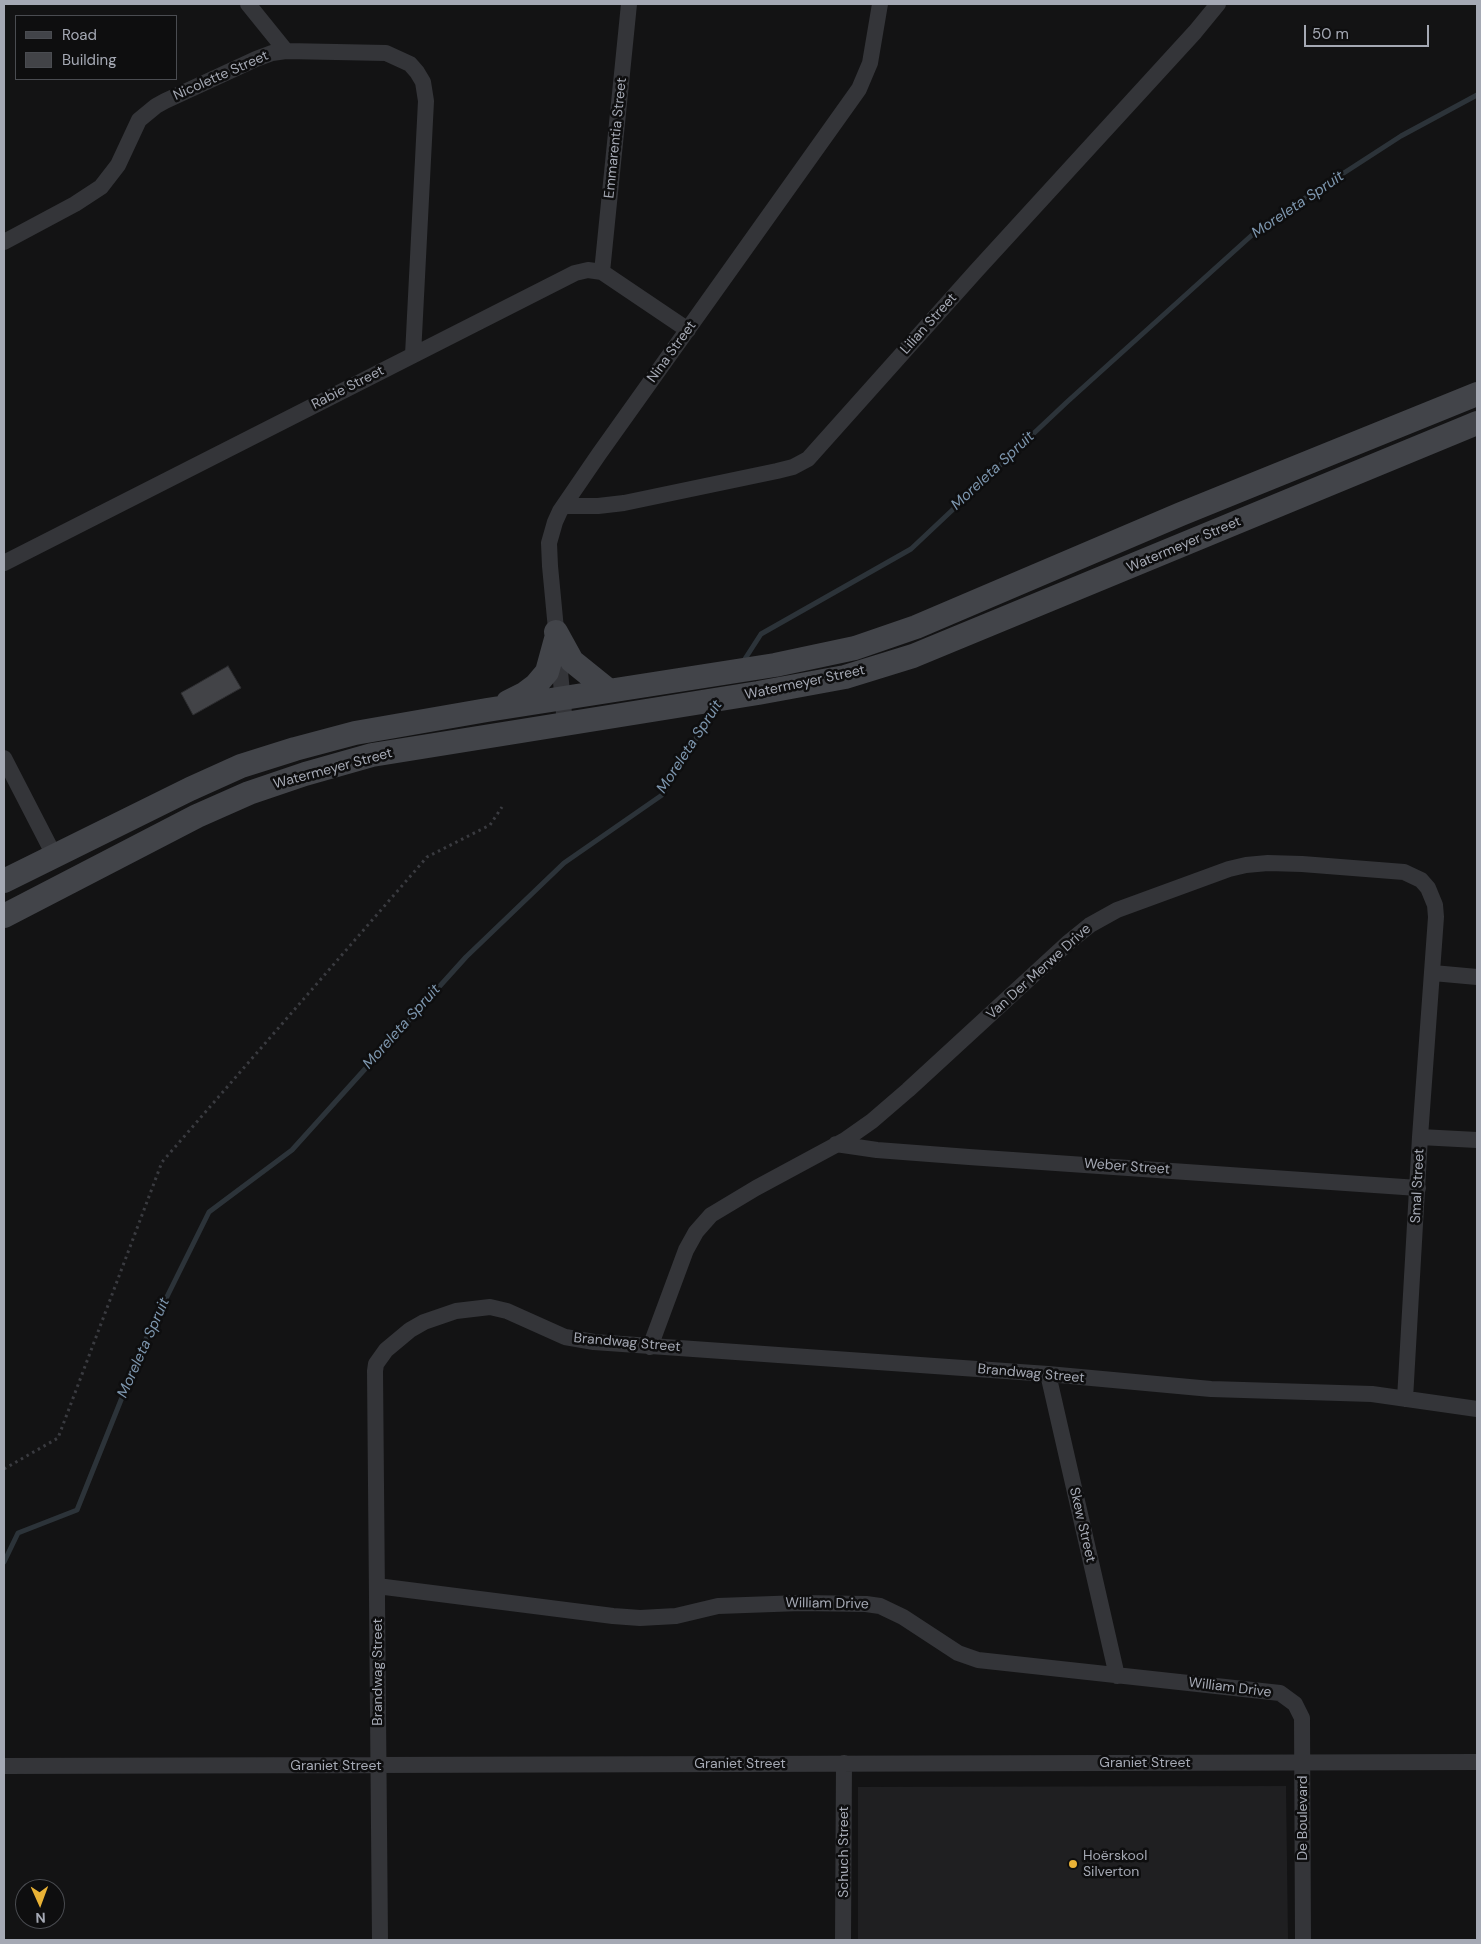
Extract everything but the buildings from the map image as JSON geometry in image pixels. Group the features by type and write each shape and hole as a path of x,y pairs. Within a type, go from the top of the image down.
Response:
{"main road":[{"name":"Watermeyer Street","path":"4,881 190,788 241,766 295,749 355,733 608,690 775,665 855,648 916,627 1181,514 1477,394"},
{"name":"Watermeyer Street","path":"4,916 197,816 268,787 372,755 670,706 758,694 845,677 913,656 1477,423"},
{"path":"556,635 572,661 608,690"},
{"path":"487,710 524,694 536,685 547,672 556,635"}],"street":[{"path":"248,4 286,51"},
{"name":"Emmarentia Street","path":"602,272 629,4"},
{"name":"Nina Street","path":"565,724 549,543 555,522 564,506 859,89 870,63 880,4"},
{"name":"Lilian Street","path":"564,506 598,506 624,503 793,467 808,459 1195,32 1218,4"},
{"name":"Nicolette Street","path":"4,242 75,204 101,187 118,166 139,120 156,106 272,53 286,51 386,53 410,64 418,72 423,82 426,101 413,355"},
{"name":"Rabie Street","path":"4,563 566,277 581,271 602,272"},
{"path":"602,272 688,330"},
{"path":"4,758 54,855"},
{"name":"Van Der Merwe Drive","path":"650,1347 686,1250 712,1214 856,1134 891,1106 1069,942 1090,925 1117,910 1229,869 1246,865 1268,863 1302,864 1398,871 1415,876 1428,888 1435,904 1433,974"},
{"path":"1433,974 1477,977"},
{"name":"Smal Street","path":"1405,1399 1420,1137 1433,974"},
{"path":"1420,1137 1477,1140"},
{"name":"Weber Street","path":"836,1144 877,1150 969,1157 1418,1188"},
{"name":"Brandwag Street","path":"380,1940 375,1376 376,1364 392,1344 424,1322 456,1310 490,1307 507,1311 576,1340 650,1347 1048,1374 1210,1389 1372,1394 1477,1409"},
{"name":"Skew Street","path":"1048,1374 1117,1676"},
{"name":"William Drive","path":"378,1586 640,1618 676,1616 718,1606 801,1603 866,1604 887,1609 908,1619 958,1653 978,1660 1276,1692 1291,1700"},
{"name":"De Boulevard","path":"1291,1700 1299,1709 1302,1718 1304,1940"},
{"name":"Graniet Street","path":"4,1766 378,1767 844,1763 1477,1762"},
{"name":"Schuch Street","path":"843,1940 844,1763"}],"path":[{"path":"4,1469 58,1438 162,1162 427,857 490,825 502,807"}],"shaded area":[{"name":"Hoërskool Silverton","path":"1286,1786 1288,1940 858,1940 858,1787"}],"waterway":[{"name":"Moreleta Spruit","path":"743,662 761,634 911,549 1067,402 1262,226 1401,136 1477,95"},
{"name":"Moreleta Spruit","path":"4,1562 18,1533 77,1510 143,1345 209,1212 292,1150 466,957 564,863 662,795 715,707"}],"place":[{"name":"Hoërskool Silverton","path":"1073,1864"}]}
